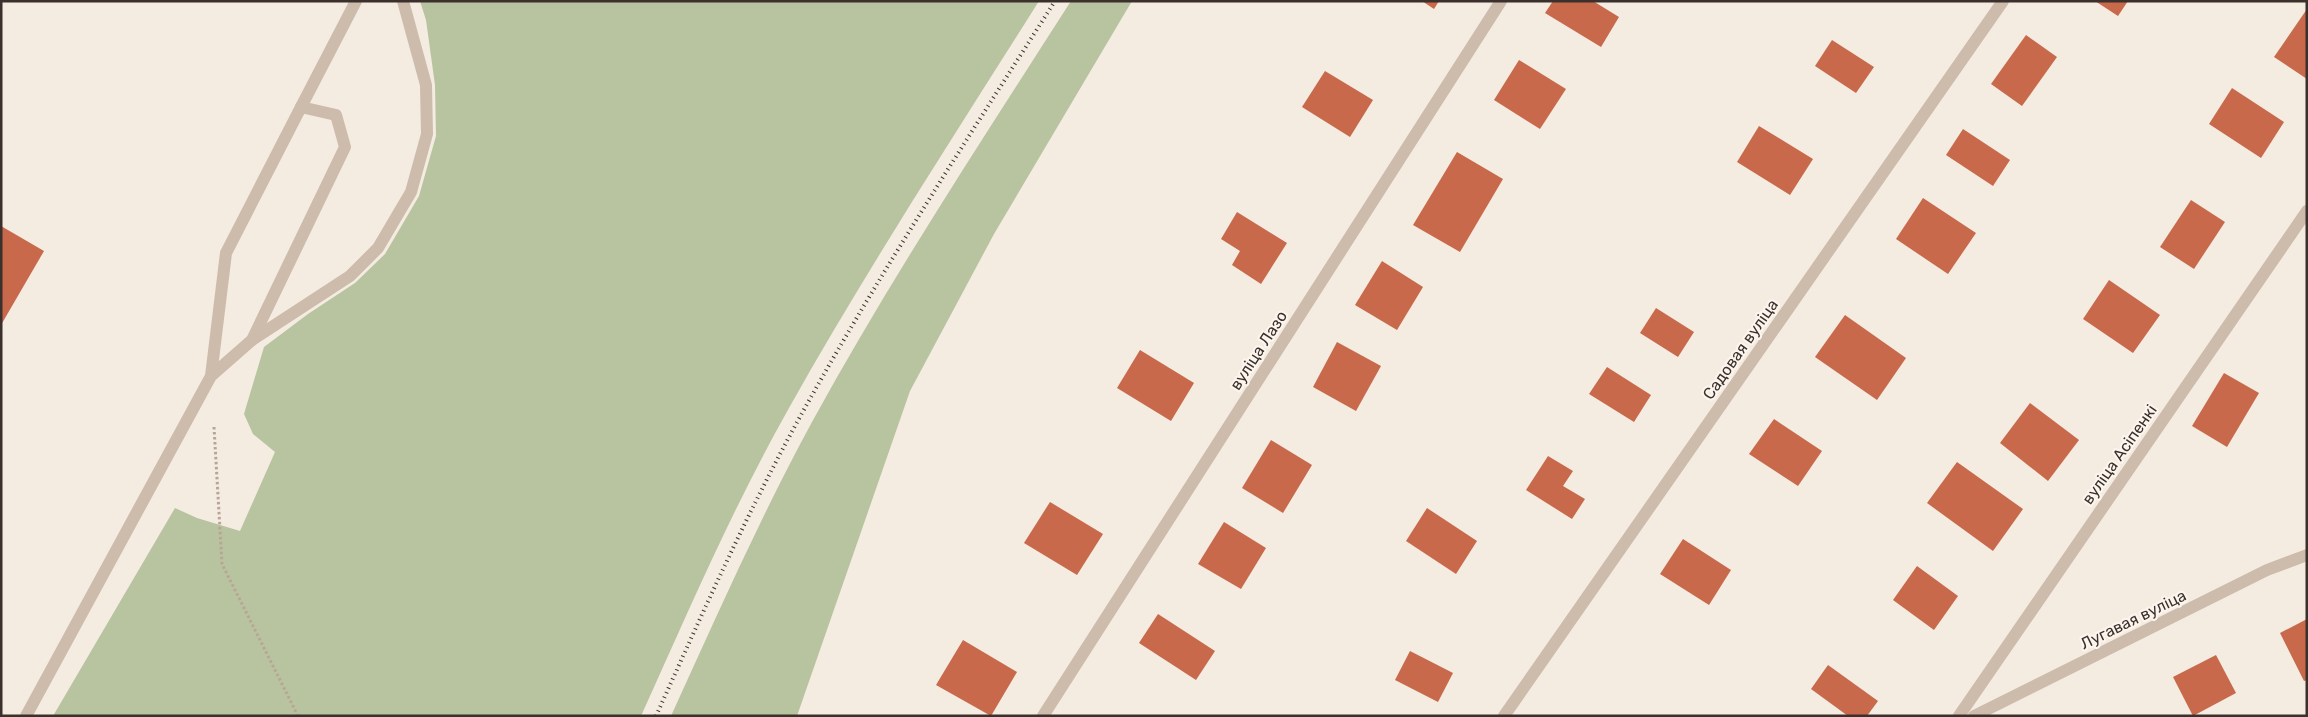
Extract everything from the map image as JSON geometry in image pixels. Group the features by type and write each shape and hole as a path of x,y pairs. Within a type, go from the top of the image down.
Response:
{"street":[{"path":"211,376 226,253 356,1"},
{"path":"26,716 211,376 252,340 350,276 378,248 411,192 427,134 426,86 403,1"},
{"name":"вуліца Лазо","path":"1043,716 1501,1"},
{"name":"Садовая вуліца","path":"1504,716 2003,1"},
{"path":"252,340 345,146 336,115 301,107"},
{"name":"вуліца Асіпенкі","path":"1959,716 2307,211"},
{"name":"Лугавая вуліца","path":"1974,716 2268,570 2307,555"}],"path":[{"path":"214,426 222,564 298,716"}],"green space":[{"path":"420,1 1039,1 880,254 768,445 730,522 641,716 53,716 175,508 197,518 240,531 275,452 253,434 244,414 264,347 308,314 355,283 385,254 419,196 436,136 435,85 426,20"},
{"path":"1071,1 1132,1 994,234 910,391 797,716 671,716 756,531 842,368 905,262"}],"building":[{"path":"1422,1 1439,1 1434,9"},
{"path":"1553,1 1593,1 1619,17 1601,47 1545,13"},
{"path":"2095,1 2128,1 2118,16"},
{"path":"2307,9 2307,79 2274,57"},
{"path":"2026,35 2057,57 2022,106 1991,84"},
{"path":"1832,40 1874,67 1856,93 1815,66"},
{"path":"1519,60 1566,89 1540,129 1494,100"},
{"path":"1325,71 1373,100 1350,137 1302,107"},
{"path":"2232,88 2284,122 2261,158 2209,124"},
{"path":"1759,126 1813,159 1790,195 1737,162"},
{"path":"1963,129 2010,160 1993,186 1946,155"},
{"path":"1457,152 1503,179 1460,252 1413,225"},
{"path":"1923,198 1976,233 1948,274 1896,239"},
{"path":"2191,200 2225,222 2194,269 2160,247"},
{"path":"1237,212 1287,243 1261,284 1232,265 1240,251 1221,239"},
{"path":"1,226 44,251 1,325"},
{"path":"1382,261 1423,287 1397,330 1355,305"},
{"path":"2109,280 2160,315 2133,353 2083,319"},
{"path":"1656,308 1694,332 1678,357 1640,333"},
{"path":"1845,315 1906,358 1877,400 1815,357"},
{"path":"1337,342 1381,366 1356,411 1313,387"},
{"path":"1140,350 1194,383 1171,421 1117,388"},
{"path":"1607,367 1651,395 1634,422 1589,394"},
{"path":"2224,373 2259,393 2227,447 2192,426"},
{"path":"2030,403 2079,440 2048,481 2000,443"},
{"path":"1774,419 1822,451 1798,486 1749,454"},
{"path":"1271,440 1312,465 1283,513 1242,488"},
{"path":"1548,456 1573,471 1563,486 1585,499 1572,519 1526,490"},
{"path":"1957,462 2023,509 1993,551 1927,503"},
{"path":"1050,502 1103,534 1077,575 1024,543"},
{"path":"1427,508 1477,541 1456,574 1406,541"},
{"path":"1224,522 1266,548 1241,589 1198,564"},
{"path":"1683,539 1731,570 1709,605 1660,574"},
{"path":"1917,566 1958,596 1934,630 1893,600"},
{"path":"1158,614 1215,651 1196,680 1139,643"},
{"path":"2307,619 2307,680 2304,681 2280,633"},
{"path":"963,640 1017,672 991,716 936,685"},
{"path":"1410,651 1453,673 1438,702 1395,680"},
{"path":"2216,655 2236,693 2193,716 2173,677"},
{"path":"1828,665 1878,701 1867,716 1848,716 1811,689"}],"railway":[{"path":"656,716 744,526 801,415 861,310 1055,1"}]}
